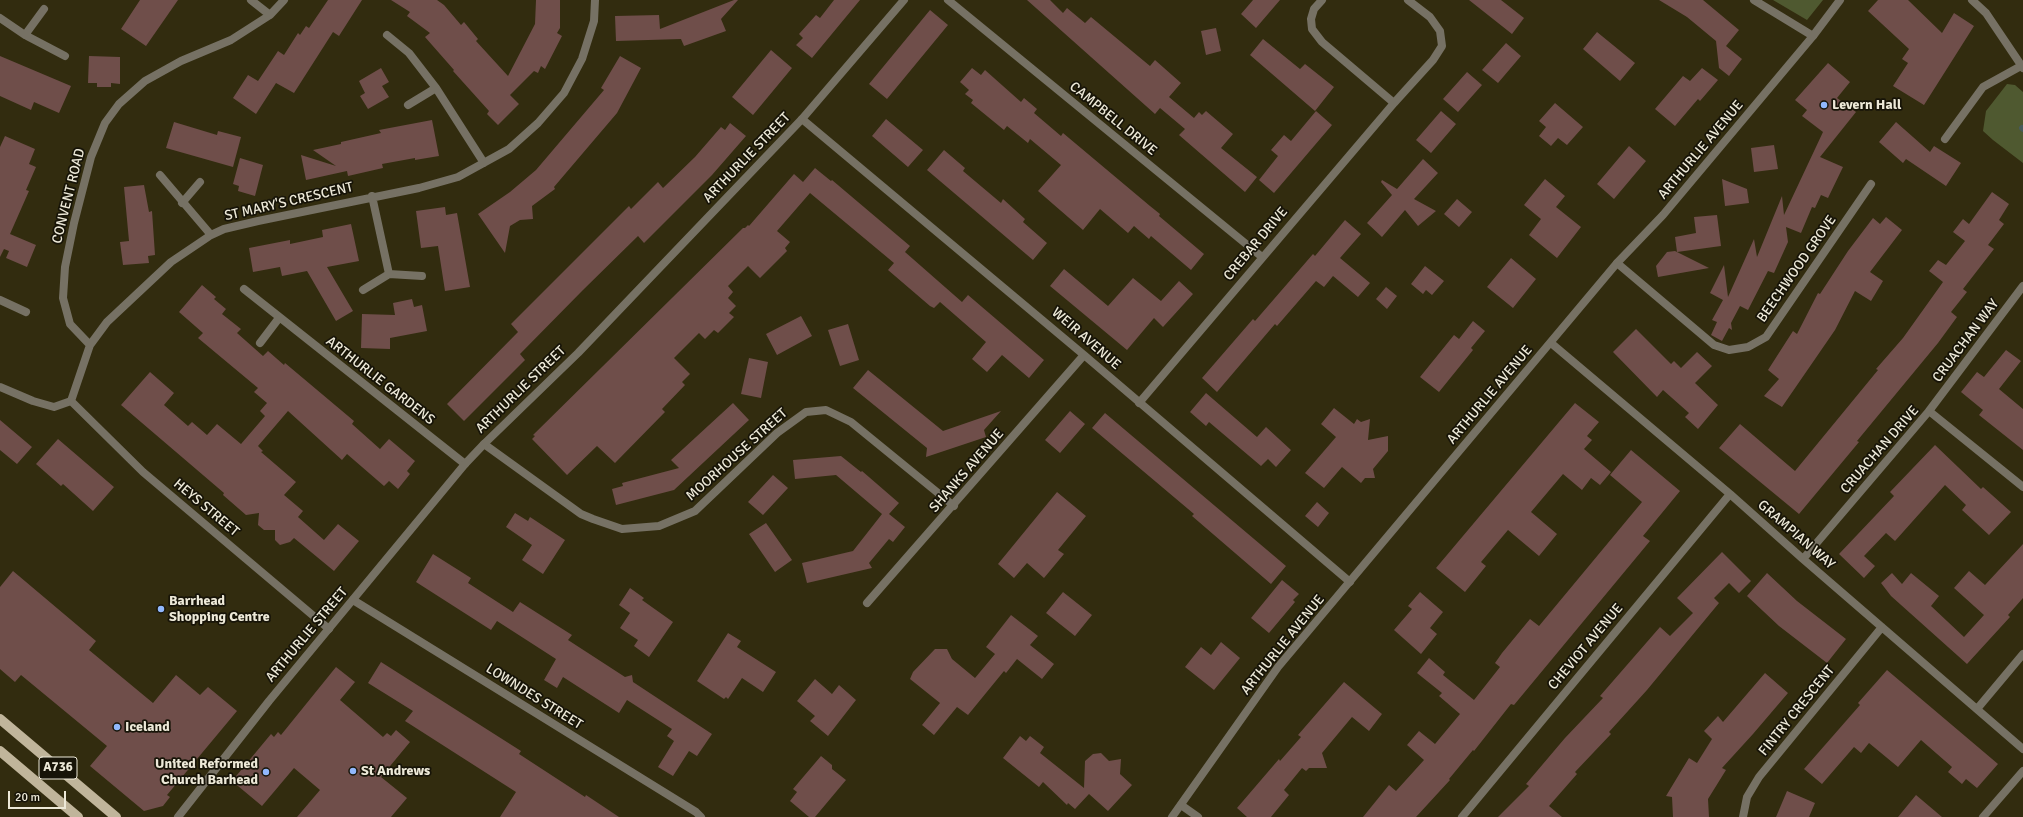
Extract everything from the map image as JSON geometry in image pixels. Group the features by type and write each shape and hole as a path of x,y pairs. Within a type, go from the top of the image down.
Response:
{"main road":[{"name":"A736","path":"0,719 116,817"},
{"name":"A736","path":"0,751 78,817"}],"street":[{"path":"251,0 270,15"},
{"name":"CONVENT ROAD","path":"90,345 70,324 64,298 66,267 74,223 91,157 105,123 119,104 145,81 181,61 231,40 270,15 284,0"},
{"name":"ST MARY'S CRESCENT","path":"71,401 90,345 107,322 170,262 211,235 224,229 258,221 458,177 515,144 538,123 564,93 582,59 594,21 595,0"},
{"name":"ARTHURLIE STREET","path":"178,817 269,701 465,464 578,353 802,119 904,0"},
{"name":"CAMPBELL DRIVE","path":"948,0 1262,257"},
{"path":"1322,0 1314,9 1311,19 1312,29 1322,42 1394,103"},
{"name":"CREBAR DRIVE","path":"1139,402 1394,103 1433,60 1442,46 1440,31 1430,17 1408,0"},
{"path":"1754,0 1813,36"},
{"name":"ARTHURLIE AVENUE","path":"1172,817 1278,668 1551,343 1617,262 1663,215 1813,36 1840,0"},
{"path":"1945,139 1983,87 2022,67 1986,13 1972,0"},
{"path":"24,34 44,9"},
{"path":"0,18 24,34 65,56"},
{"path":"386,35 409,53 436,88 484,163"},
{"path":"408,105 436,88"},
{"name":"WEIR AVENUE","path":"802,119 1084,354 1350,582"},
{"name":"ST MARY'S CRESCENT","path":"160,175 182,203 211,235"},
{"path":"182,203 200,182"},
{"name":"BEECHWOOD GROVE","path":"1617,262 1714,345 1729,350 1748,347 1766,337 1872,184"},
{"name":"ST MARY'S CRESCENT","path":"372,196 389,274"},
{"path":"363,290 389,274 422,276"},
{"name":"CRUACHAN WAY","path":"1929,411 2023,286"},
{"name":"ARTHURLIE GARDENS","path":"244,289 465,464"},
{"path":"0,300 26,312"},
{"path":"260,343 279,318"},
{"name":"GRAMPIAN WAY","path":"1551,343 1730,494 2023,749"},
{"name":"SHANKS AVENUE","path":"867,603 954,506 1084,354"},
{"path":"0,387 33,401 54,407 71,401"},
{"name":"HEYS STREET","path":"71,401 143,472 329,630"},
{"name":"MOORHOUSE STREET","path":"484,444 581,514 622,528 659,526 695,511 777,433 806,412 826,410 851,422 954,506"},
{"name":"CRUACHAN DRIVE","path":"1803,559 1929,411 2023,487"},
{"name":"CHEVIOT AVENUE","path":"1462,817 1730,494"},
{"name":"LOWNDES STREET","path":"353,600 689,808 700,817"},
{"name":"FINTRY CRESCENT","path":"1743,817 1747,797 1759,777 1882,627"},
{"path":"1977,709 2023,654"},
{"path":"1983,817 2023,771"},
{"path":"1181,805 1198,817"}],"green space":[{"path":"1773,0 1823,0 1807,20"},
{"path":"2007,84 2015,85 2023,92 2023,163 1983,131 1986,111"}],"building":[{"path":"140,0 178,0 146,46 121,29"},
{"path":"328,0 362,0 339,36 333,32 294,93 276,83 256,114 233,98 248,75 258,81 278,51 284,55 298,33 300,35 306,26 309,28"},
{"path":"391,0 437,0 444,5 461,25 464,22 478,39 476,41 508,76 535,24 536,0 560,0 560,28 557,33 562,36 545,69 541,66 538,73 534,71 510,95 519,104 498,125 487,114 489,111 425,37 430,33 407,16 410,12"},
{"path":"734,0 738,0 721,19 726,31 684,46 681,39 616,41 615,16 659,15 660,29"},
{"path":"834,0 860,0 812,58 796,45 803,38 799,34 816,15 820,18"},
{"path":"1027,0 1050,0 1063,13 1067,8 1085,23 1091,17 1150,66 1155,60 1181,83 1169,97 1194,118 1199,112 1202,115 1206,111 1233,134 1221,148 1257,177 1245,192 1179,135 1185,129 1160,108 1155,114"},
{"path":"1253,0 1280,0 1256,28 1241,14"},
{"path":"1469,0 1501,0 1524,18 1512,34"},
{"path":"1659,0 1703,0 1739,30 1726,46 1742,59 1729,76 1719,68 1716,41 1687,17"},
{"path":"1878,0 1908,0 1942,33 1954,13 1974,26 1924,105 1893,86 1908,63 1902,59 1909,49 1868,11"},
{"path":"930,10 948,25 887,99 869,84"},
{"path":"1216,28 1221,51 1206,55 1201,31"},
{"path":"1597,32 1635,63 1620,81 1583,49"},
{"path":"1263,39 1300,69 1305,64 1334,87 1315,111 1250,55"},
{"path":"1506,43 1521,56 1498,83 1482,70"},
{"path":"771,50 792,68 753,115 732,97"},
{"path":"0,56 71,86 59,113 34,102 31,110 0,96"},
{"path":"89,56 120,57 120,84 111,83 111,87 97,87 97,83 88,83"},
{"path":"620,56 641,68 617,113 554,187 555,189 532,206 533,219 520,220 510,226 505,253 478,214 510,192 536,170 604,90 601,88"},
{"path":"1828,63 1850,82 1837,98 1856,112 1820,157 1843,167 1828,198 1821,195 1815,208 1812,207 1801,233 1786,227 1788,242 1774,273 1768,271 1748,310 1740,306 1731,323 1732,330 1729,328 1722,341 1711,335 1717,322 1712,320 1723,300 1710,293 1724,265 1728,297 1754,239 1757,257 1782,196 1784,215 1823,132 1802,116 1807,110 1795,100"},
{"path":"381,68 389,82 382,86 389,97 368,109 360,96 365,93 359,81"},
{"path":"972,68 981,75 985,70 1021,102 1024,98 1037,109 1034,113 1061,136 1063,133 1160,214 1159,216 1204,254 1191,270 1151,236 1149,239 1134,226 1128,233 1100,209 1083,230 1038,191 1061,165 1030,139 1028,143 1007,126 1004,130 971,103 973,100 965,94 969,90 960,82"},
{"path":"1702,68 1718,80 1700,101 1698,99 1675,126 1655,109 1683,76 1690,81"},
{"path":"1467,72 1482,85 1458,112 1443,99"},
{"path":"1555,103 1583,127 1567,145 1558,138 1551,146 1539,136 1546,127 1539,121"},
{"path":"1316,111 1332,125 1274,193 1259,180 1278,156 1271,150 1284,135 1291,141"},
{"path":"1441,111 1456,124 1431,153 1416,140"},
{"path":"886,119 923,150 908,167 872,136"},
{"path":"432,120 439,156 415,160 415,158 382,164 383,168 348,176 347,171 306,180 301,155 336,166 313,150 381,133 379,130"},
{"path":"174,122 217,135 218,131 241,137 233,167 166,148"},
{"path":"1896,122 1930,152 1934,146 1961,163 1946,186 1906,159 1903,163 1879,142"},
{"path":"730,123 746,136 712,175 644,243 638,236 583,290 520,354 525,360 464,421 447,404 518,332 511,324 629,206 631,209 658,182 663,188 695,157 721,127 725,130"},
{"path":"5,136 35,149 29,164 36,167 26,190 29,191 10,234 36,245 27,267 6,258 9,251 4,249 0,257 0,147"},
{"path":"1774,145 1778,169 1754,172 1751,148"},
{"path":"1629,146 1646,161 1614,199 1597,184"},
{"path":"944,150 965,168 963,171 1001,203 1003,199 1025,219 1023,222 1047,243 1033,260 927,170"},
{"path":"240,158 263,165 255,196 238,191 239,186 233,184"},
{"path":"1423,159 1438,173 1414,199 1436,211 1418,226 1405,210 1382,237 1367,223 1392,195 1381,182 1382,180 1397,189"},
{"path":"815,168 831,181 832,180 910,246 905,252 962,302 968,295 1044,360 1029,378 1002,355 987,372 972,359 986,342 940,302 934,308 930,306 888,270 894,263 810,193 777,231 790,242 785,248 787,251 760,278 748,266 728,286 733,292 728,298 736,306 729,313 734,317 718,333 714,330 705,339 699,333 674,358 690,374 682,382 685,385 662,409 665,412 615,463 597,446 567,475 532,439 535,436 533,435 743,228 748,225 749,226 794,174 803,182"},
{"path":"1545,179 1565,196 1556,207 1581,227 1557,258 1529,235 1541,219 1524,205"},
{"path":"1722,179 1747,189 1749,203 1725,206"},
{"path":"144,185 149,212 152,211 155,255 148,256 149,263 123,265 120,242 129,241 124,187"},
{"path":"1992,192 2009,204 1999,220 2004,224 1988,245 1994,249 1963,289 1967,292 1951,312 1957,317 1938,343 1857,441 1859,442 1799,514 1719,448 1740,424 1795,471 1878,370 1876,369 1903,338 1943,282 1929,271 1938,260 1946,265 1965,241 1953,232 1963,219 1969,224"},
{"path":"1457,199 1472,212 1459,227 1444,214"},
{"path":"445,207 446,215 457,213 470,287 445,291 438,246 421,248 416,211"},
{"path":"1717,215 1721,246 1677,252 1675,237 1696,233 1694,217"},
{"path":"1886,217 1902,230 1870,272 1883,281 1871,301 1855,291 1835,330 1782,407 1764,396 1779,379 1768,370 1793,331 1797,334 1818,293 1820,294 1848,251 1873,218 1880,224"},
{"path":"1345,220 1361,234 1340,258 1370,283 1358,297 1333,276 1324,287 1316,281 1277,326 1275,324 1217,392 1202,378 1253,319 1255,321 1313,254 1315,256"},
{"path":"351,224 359,261 327,267 353,311 336,321 307,271 282,276 280,267 253,272 249,248 290,240 290,244 323,237 322,230"},
{"path":"1675,251 1709,268 1658,277 1656,266 1667,252"},
{"path":"1511,258 1536,279 1513,308 1487,287"},
{"path":"1425,266 1444,281 1432,295 1426,290 1423,294 1411,284"},
{"path":"1064,269 1108,306 1133,278 1161,301 1179,281 1193,294 1163,327 1154,318 1127,350 1050,286"},
{"path":"202,285 216,297 214,299 226,309 222,314 241,329 237,333 263,356 268,351 284,365 285,363 354,421 352,424 380,449 389,439 415,461 407,471 410,474 398,489 389,481 384,486 347,454 342,460 288,411 258,446 263,451 261,452 296,482 284,495 303,511 298,517 324,540 338,524 359,541 334,571 294,538 290,542 280,545 275,540 275,530 264,530 258,525 259,513 246,515 223,495 224,493 121,405 150,372 174,393 164,405 188,426 192,422 207,435 217,424 241,444 265,416 260,411 267,403 254,392 258,388 198,338 203,333 179,312"},
{"path":"1386,287 1397,296 1387,309 1376,299"},
{"path":"412,299 414,307 422,305 427,331 390,338 390,349 361,348 362,314 395,315 393,303"},
{"path":"801,316 812,336 777,355 766,334"},
{"path":"1473,321 1485,331 1471,348 1473,350 1439,392 1420,377 1454,335 1459,339"},
{"path":"848,324 859,360 840,366 828,330"},
{"path":"1636,329 1671,364 1674,361 1681,368 1697,352 1712,366 1695,383 1718,405 1698,429 1685,417 1689,413 1663,390 1657,397 1613,352"},
{"path":"2006,350 2021,361 1999,389 2023,409 2023,450 1979,415 1983,410 1961,392 1977,372 1984,377"},
{"path":"749,358 768,362 761,398 741,394"},
{"path":"868,370 943,431 1001,411 984,430 986,437 926,457 927,448 853,388"},
{"path":"1206,393 1257,437 1266,427 1291,450 1276,467 1268,459 1261,466 1209,422 1206,426 1190,412"},
{"path":"733,403 749,420 674,490 616,505 612,489 623,486 622,483 679,468 671,460"},
{"path":"1575,403 1599,422 1587,436 1592,440 1584,449 1611,472 1600,485 1591,478 1582,490 1563,474 1531,512 1557,534 1544,550 1539,556 1508,530 1481,562 1486,566 1465,592 1436,568"},
{"path":"1334,408 1354,424 1357,419 1361,422 1370,419 1368,440 1388,436 1388,451 1373,469 1375,478 1365,478 1361,483 1342,467 1324,488 1305,473 1336,437 1321,424"},
{"path":"1070,411 1085,424 1060,453 1045,440"},
{"path":"1105,413 1286,566 1271,584 1192,516 1194,514 1092,428"},
{"path":"0,420 32,447 17,464 0,450"},
{"path":"58,439 114,487 93,511 63,484 61,486 36,464"},
{"path":"1935,445 1981,489 1983,487 2011,512 1989,535 1962,510 1966,505 1945,485 1895,541 1886,533 1864,556 1875,566 1864,578 1839,554 1894,496 1890,492"},
{"path":"1631,450 1680,491 1643,536 1650,541 1514,705 1511,704 1474,751 1473,750 1449,779 1450,780 1416,817 1363,817 1389,785 1396,791 1424,760 1407,745 1419,731 1435,744 1460,714 1439,696 1442,693 1417,673 1429,658 1445,672 1443,675 1474,700 1500,667 1495,663 1530,619 1539,626 1642,502 1610,475"},
{"path":"841,456 861,472 862,471 899,503 889,514 905,527 893,542 889,539 869,563 872,568 807,583 802,563 853,551 882,514 836,475 795,479 793,460"},
{"path":"773,475 788,488 763,515 748,502"},
{"path":"1057,492 1086,516 1058,550 1064,554 1044,578 1027,563 1014,578 998,564"},
{"path":"1317,502 1329,513 1318,527 1305,516"},
{"path":"515,513 528,521 530,517 565,540 543,574 522,560 532,545 506,527"},
{"path":"766,523 792,560 775,572 749,534"},
{"path":"2023,544 2023,598 2008,615 2010,617 1967,664 1891,596 1881,583 1892,573 1902,584 1911,573 1939,596 1931,606 1964,637 1984,615 1954,588 1969,571 1985,585"},
{"path":"1722,552 1751,581 1739,593 1729,583 1714,598 1719,603 1647,690 1609,732 1611,734 1575,772 1577,774 1549,806 1562,817 1498,817 1529,786 1526,784 1565,738 1603,698 1600,696 1660,627 1670,636 1693,613 1677,598"},
{"path":"433,554 471,578 468,583 513,612 520,602 572,635 568,640 625,677 632,675 633,682 712,734 697,756 689,751 673,776 658,767 674,741 667,736 672,729 627,700 619,713 563,677 557,688 544,680 556,659 497,621 491,630 416,582"},
{"path":"13,571 96,641 89,650 153,703 176,675 200,695 208,687 237,711 167,795 170,797 163,806 144,811 90,766 107,746 21,675 15,682 0,669 0,587"},
{"path":"1767,573 1797,601 1846,639 1827,663 1779,626 1747,596"},
{"path":"1282,580 1299,594 1293,600 1295,602 1269,633 1251,618"},
{"path":"630,588 644,598 642,600 673,622 649,657 634,646 638,640 620,628 630,613 619,605"},
{"path":"1063,592 1092,615 1075,636 1046,613"},
{"path":"1420,592 1443,612 1430,628 1437,634 1421,654 1394,630 1412,609 1408,606"},
{"path":"1011,615 1038,636 1030,645 1054,664 1042,679 1017,659 1006,673 1004,671 968,715 957,707 934,735 922,725 940,703 910,679 913,672 935,649 947,649 952,659 975,678 995,654 986,647"},
{"path":"728,633 741,641 737,647 776,672 763,692 742,678 728,699 726,697 724,699 697,681"},
{"path":"1221,642 1240,658 1214,690 1185,667 1201,647 1211,655"},
{"path":"381,662 521,751 519,754 585,797 586,795 619,817 500,817 516,792 405,721 413,711 368,683"},
{"path":"336,667 355,682 340,700 383,737 387,733 391,736 396,730 410,742 381,777 407,798 391,817 297,817 320,790 294,768 262,806 232,781 271,734 274,737 278,732 281,735"},
{"path":"1887,670 1998,764 1977,788 1966,779 1962,784 1948,772 1952,767 1921,740 1898,767 1869,743 1861,753 1854,747 1822,784 1804,769 1860,705 1858,703"},
{"path":"1765,673 1788,693 1722,768 1726,770 1708,799 1709,817 1673,817 1672,797 1666,796 1689,758 1697,763 1712,739 1704,731 1718,716 1723,722"},
{"path":"815,679 832,694 839,685 856,700 828,736 810,721 815,716 797,701"},
{"path":"1344,682 1382,714 1369,731 1352,717 1322,753 1327,768 1309,768 1306,771 1302,768 1284,790 1289,795 1271,817 1247,817 1237,808 1279,759 1280,761 1301,737 1298,735"},
{"path":"1020,736 1026,741 1030,736 1044,747 1040,753 1084,788 1085,761 1093,754 1101,753 1109,761 1121,759 1120,774 1132,785 1108,811 1089,794 1075,809 1068,803 1067,805 1043,782 1039,787 1003,758"},
{"path":"821,756 832,765 832,769 846,780 815,817 809,817 790,801 797,792 793,789"},
{"path":"1787,791 1815,803 1809,817 1776,817"},
{"path":"1916,795 1942,817 1898,817"}],"place":[{"name":"Levern Hall","path":"1824,105"},
{"name":"Barrhead Shopping Centre","path":"161,609"},
{"name":"Iceland","path":"117,727"},
{"name":"St Andrews","path":"353,771"},
{"name":"United Reformed Church Barhead","path":"266,772"}]}
